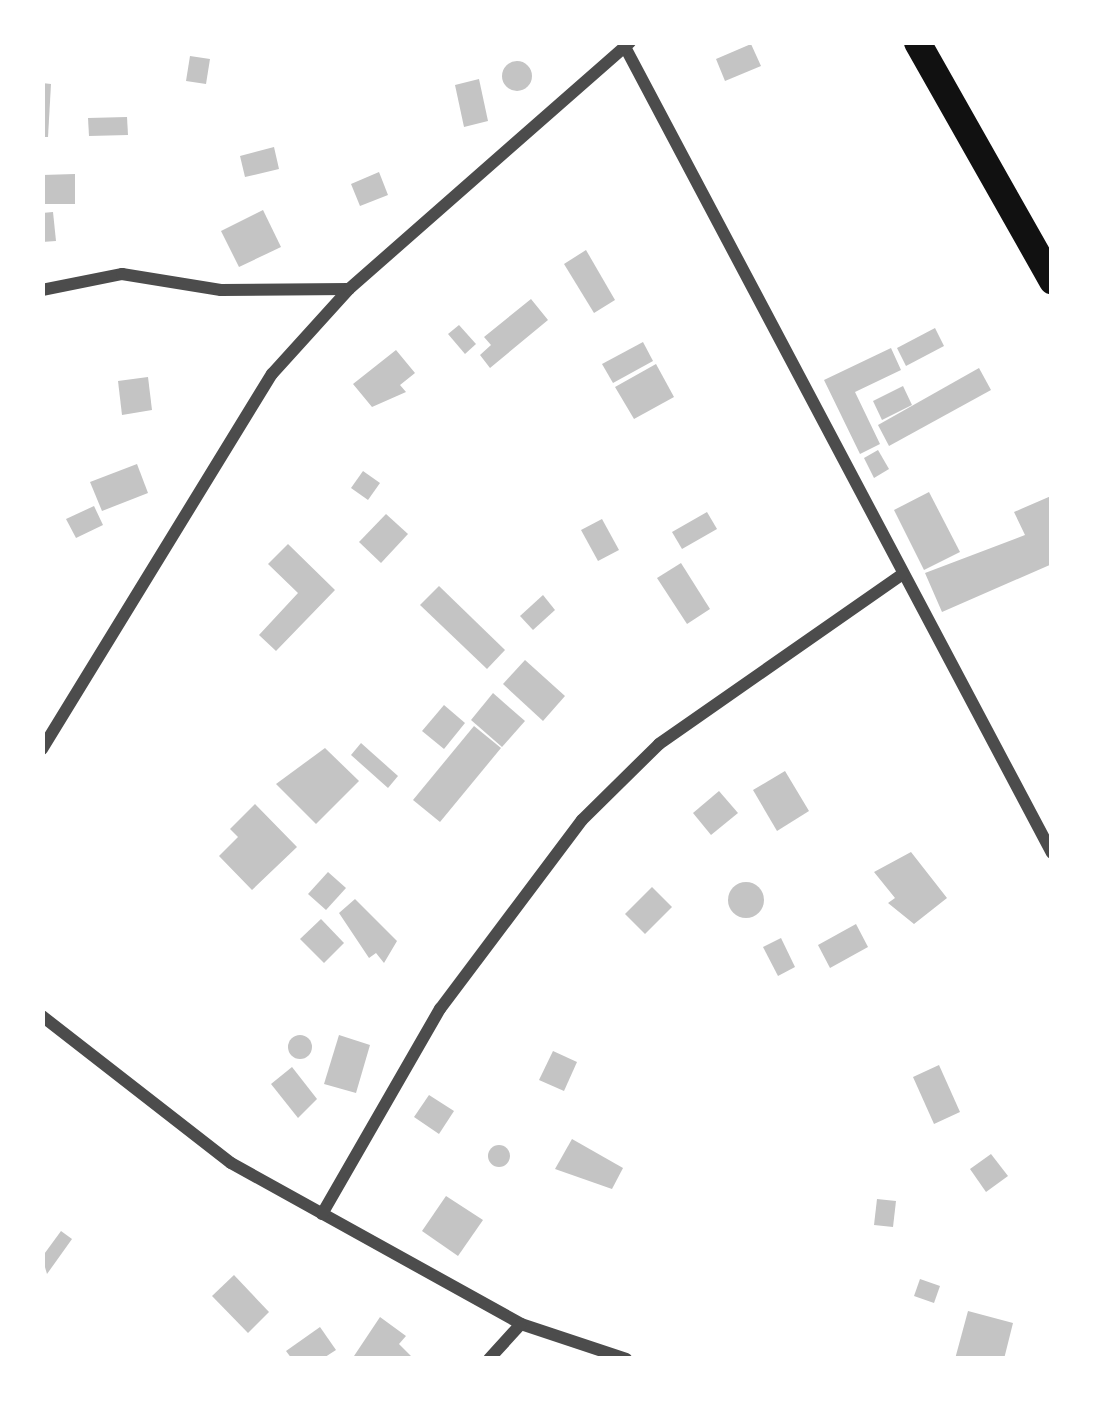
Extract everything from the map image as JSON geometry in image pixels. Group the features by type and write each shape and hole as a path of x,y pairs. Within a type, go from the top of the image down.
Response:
{"highway":[{"path":"917,42 1052,281"}],"street":[{"path":"42,749 272,374 349,289 627,44 1052,853"},
{"path":"42,290 122,274 220,290 349,289"},
{"path":"322,1214 440,1010 582,820 659,745 903,574"},
{"path":"42,1016 231,1163 521,1324 626,1359"},
{"path":"489,1359 521,1324"}],"building":[{"path":"751,44 761,66 725,81 716,59"},
{"path":"190,56 210,59 206,84 186,81"},
{"path":"517,61 528,65 532,76 528,87 517,91 506,87 502,76 506,65"},
{"path":"479,79 488,121 464,127 455,85"},
{"path":"42,83 51,84 48,137 42,137"},
{"path":"127,117 128,135 89,136 88,118"},
{"path":"274,147 279,169 245,177 240,156"},
{"path":"379,172 388,195 360,206 351,184"},
{"path":"75,174 75,204 42,204 42,175"},
{"path":"263,210 281,247 239,267 221,231"},
{"path":"53,212 56,241 42,242 42,213"},
{"path":"586,250 615,300 594,313 564,264"},
{"path":"531,299 548,320 490,368 480,355 491,345 484,337"},
{"path":"459,325 476,344 465,354 448,334"},
{"path":"935,328 944,346 906,366 897,348"},
{"path":"643,342 653,361 613,383 602,364"},
{"path":"891,348 901,370 855,392 880,444 860,454 824,380"},
{"path":"396,350 415,373 400,385 406,392 372,407 353,384"},
{"path":"656,364 674,397 634,419 615,387"},
{"path":"979,368 991,390 889,446 878,425"},
{"path":"148,377 152,410 122,415 118,381"},
{"path":"903,386 912,405 882,420 873,401"},
{"path":"878,450 889,469 874,478 864,458"},
{"path":"137,464 148,493 102,511 90,482"},
{"path":"363,471 380,483 368,500 351,488"},
{"path":"929,492 960,552 924,570 894,510"},
{"path":"1051,496 1052,564 942,612 925,573 1025,535 1014,512"},
{"path":"94,506 103,525 76,538 66,519"},
{"path":"707,512 717,529 682,549 672,532"},
{"path":"386,514 408,534 381,563 359,542"},
{"path":"602,519 619,550 598,561 581,530"},
{"path":"288,544 335,590 276,651 259,635 298,593 268,564"},
{"path":"681,563 710,609 687,624 657,578"},
{"path":"439,586 505,650 487,669 420,605"},
{"path":"543,595 555,610 533,630 520,616"},
{"path":"525,660 565,696 543,721 503,684"},
{"path":"493,693 525,721 502,747 471,720"},
{"path":"444,705 465,723 444,749 422,731"},
{"path":"474,726 501,748 440,822 413,800"},
{"path":"361,743 398,776 388,788 351,755"},
{"path":"325,748 359,781 316,824 276,784"},
{"path":"785,771 809,811 777,831 753,790"},
{"path":"719,791 738,813 711,835 693,813"},
{"path":"255,804 297,847 252,890 219,856 238,837 230,829"},
{"path":"911,852 947,898 914,924 888,903 895,898 874,872"},
{"path":"328,872 346,888 326,910 308,894"},
{"path":"746,882 759,887 764,900 759,913 746,918 733,913 728,900 733,887"},
{"path":"652,887 672,907 645,934 625,914"},
{"path":"355,899 397,941 384,963 376,953 369,958 339,913"},
{"path":"321,919 344,943 324,963 300,939"},
{"path":"856,924 868,947 830,968 818,945"},
{"path":"781,938 795,967 778,976 763,947"},
{"path":"300,1035 312,1047 300,1059 288,1047"},
{"path":"339,1035 370,1045 356,1093 324,1084"},
{"path":"553,1051 577,1062 564,1091 539,1080"},
{"path":"939,1065 960,1112 934,1124 913,1077"},
{"path":"292,1067 317,1099 298,1118 271,1084"},
{"path":"429,1095 454,1111 439,1134 414,1117"},
{"path":"572,1139 623,1168 612,1189 555,1169"},
{"path":"499,1145 510,1156 499,1167 488,1156"},
{"path":"991,1154 1008,1176 986,1192 970,1169"},
{"path":"446,1196 483,1220 458,1256 422,1231"},
{"path":"877,1199 896,1201 893,1227 874,1225"},
{"path":"61,1231 72,1239 47,1274 42,1257"},
{"path":"234,1275 269,1312 248,1333 212,1296"},
{"path":"920,1279 940,1286 934,1303 914,1296"},
{"path":"968,1311 1013,1323 1004,1359 955,1359"},
{"path":"380,1317 406,1336 399,1344 414,1359 352,1359"},
{"path":"320,1327 336,1350 322,1359 292,1359 286,1351"}]}
